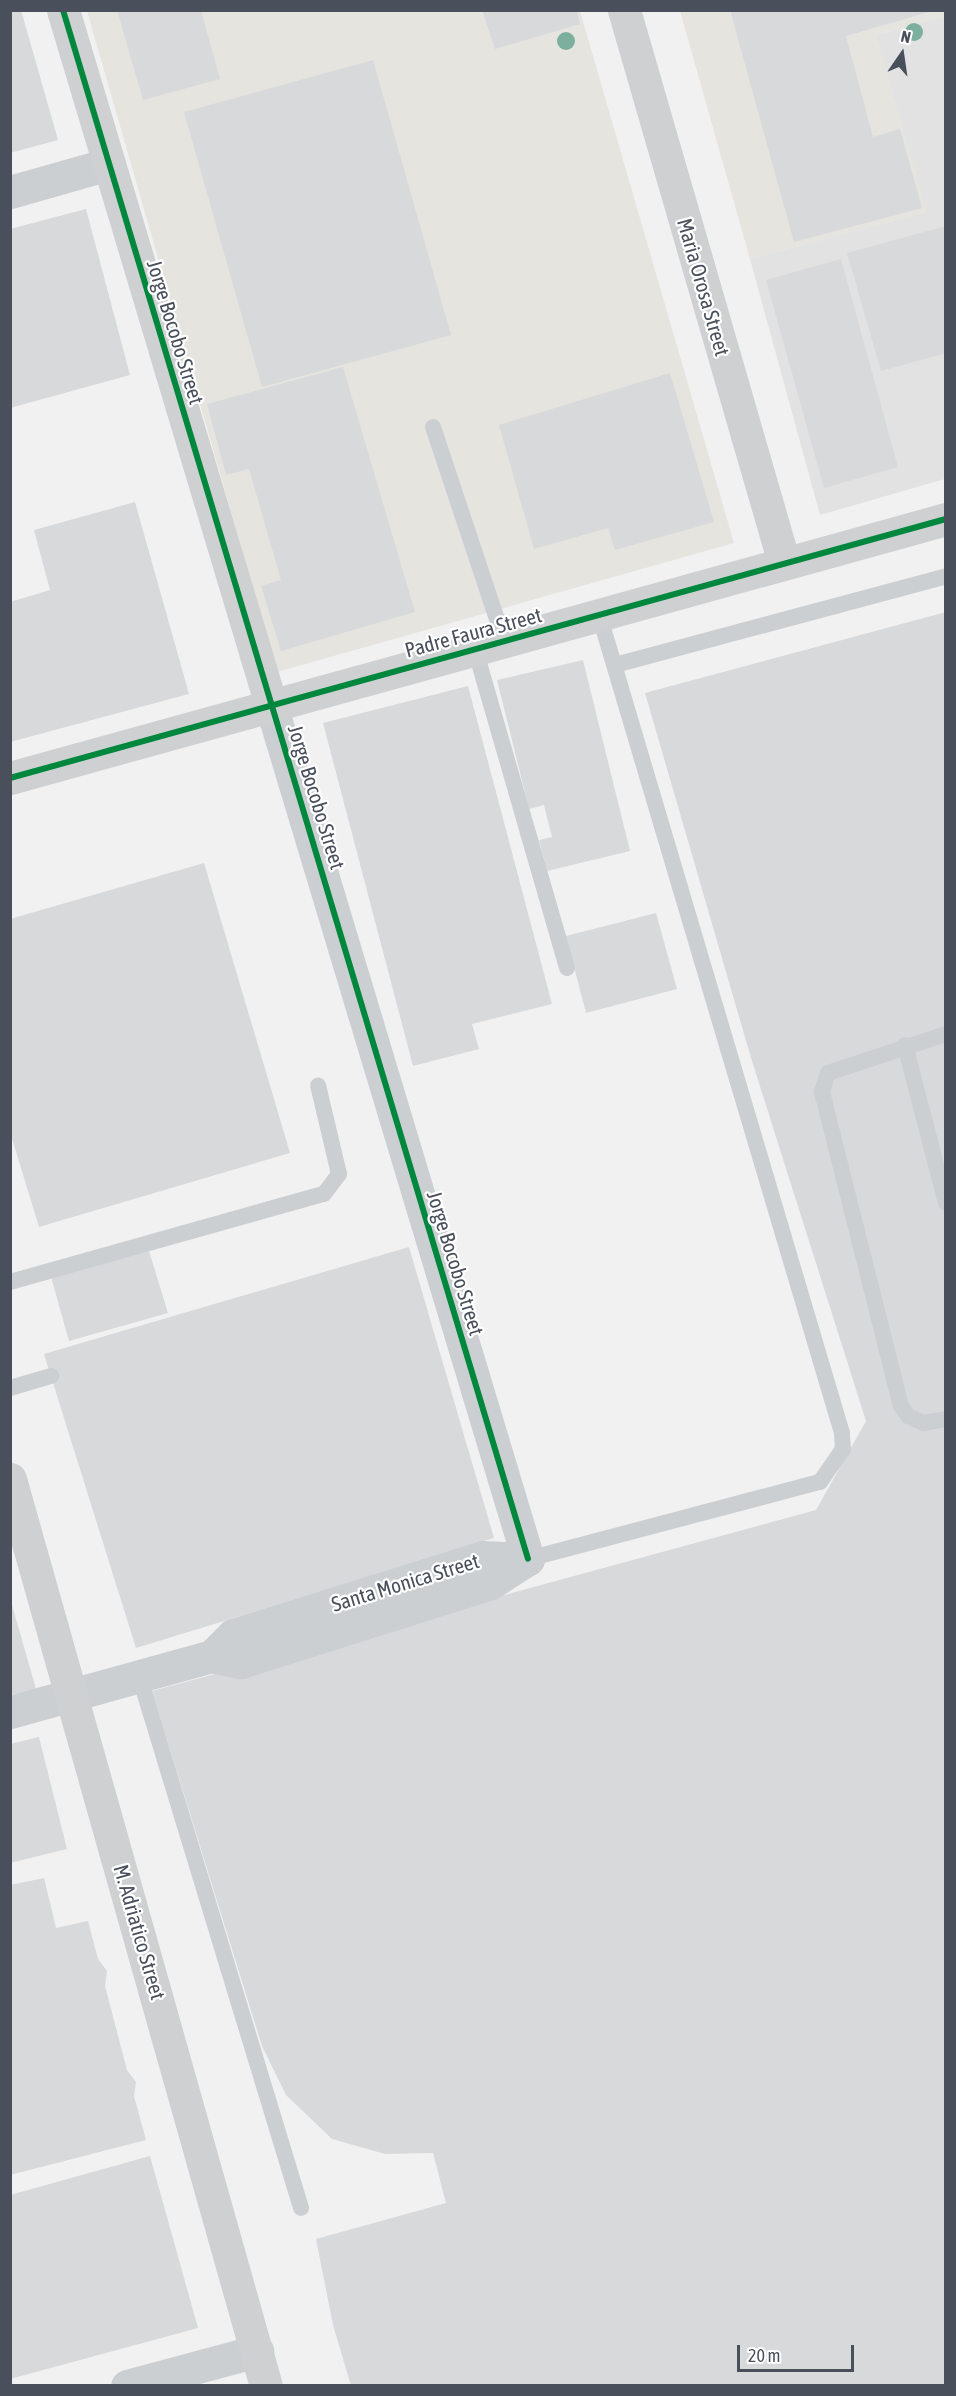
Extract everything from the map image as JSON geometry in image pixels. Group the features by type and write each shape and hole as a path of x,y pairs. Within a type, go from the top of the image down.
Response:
{"street":[{"name":"Jorge Bocobo Street","path":"63,10 528,1560"},
{"name":"Maria Orosa Street","path":"624,10 784,563"},
{"path":"10,192 109,164"},
{"name":"Padre Faura Street","path":"10,778 945,519"},
{"name":"M. Adriatico Street","path":"10,1479 73,1695 266,2385"},
{"name":"Santa Monica Street","path":"10,1712 212,1656 241,1662 489,1584 528,1560"},
{"path":"128,2385 257,2351"}],"lane":[{"path":"433,427 489,645 567,969"},
{"path":"615,665 945,576"},
{"path":"528,1560 820,1482 843,1449 842,1433 599,614"},
{"path":"945,1034 905,1045 828,1073 822,1092 901,1406 908,1416 923,1423 945,1419"},
{"path":"905,1045 945,1203"},
{"path":"10,1282 324,1194 339,1174 318,1085"},
{"path":"10,1388 51,1376"},
{"path":"139,1675 301,2208"}],"shaded area":[{"path":"87,11 580,11 734,543 277,672"},
{"path":"680,11 945,11 945,16 876,35 928,212 750,259"},
{"path":"945,16 945,479 820,515 750,259 927,212 876,35"}],"building":[{"path":"10,10 21,10 58,140 10,153"},
{"path":"117,10 201,10 220,79 143,100"},
{"path":"482,10 577,10 580,24 495,49"},
{"path":"730,10 936,10 846,36 873,137 900,129 922,208 794,242"},
{"path":"373,60 451,335 262,387 184,112"},
{"path":"86,209 130,375 10,408 10,229"},
{"path":"946,226 946,353 881,371 847,253"},
{"path":"841,259 898,467 824,488 766,280"},
{"path":"343,367 415,612 281,651 261,586 281,580 249,469 226,475 207,404"},
{"path":"670,373 714,522 615,550 608,528 534,549 499,425"},
{"path":"135,502 189,694 10,742 10,602 50,590 34,530"},
{"path":"946,612 946,2386 351,2386 333,2325 316,2239 446,2203 433,2153 385,2154 332,2139 286,2095 262,2046 152,1691 816,1510 866,1421 751,1058 645,693"},
{"path":"583,660 630,851 547,871 539,840 552,837 544,805 529,809 497,680"},
{"path":"468,686 552,1004 472,1024 479,1049 413,1066 323,723"},
{"path":"204,863 290,1153 39,1227 10,1132 10,919"},
{"path":"656,913 677,989 586,1013 566,936"},
{"path":"409,1247 494,1538 136,1648 44,1354"},
{"path":"149,1251 168,1313 69,1341 51,1277"},
{"path":"10,1598 36,1689 10,1695"},
{"path":"39,1737 67,1849 10,1863 10,1744"},
{"path":"44,1878 56,1928 88,1921 98,1959 107,1971 105,1986 127,2070 136,2082 134,2096 146,2140 10,2175 10,1885"},
{"path":"150,2156 198,2328 10,2379 10,2195"}],"cycle path":[{"path":"63,10 528,1559"},
{"path":"10,778 946,519"}]}
